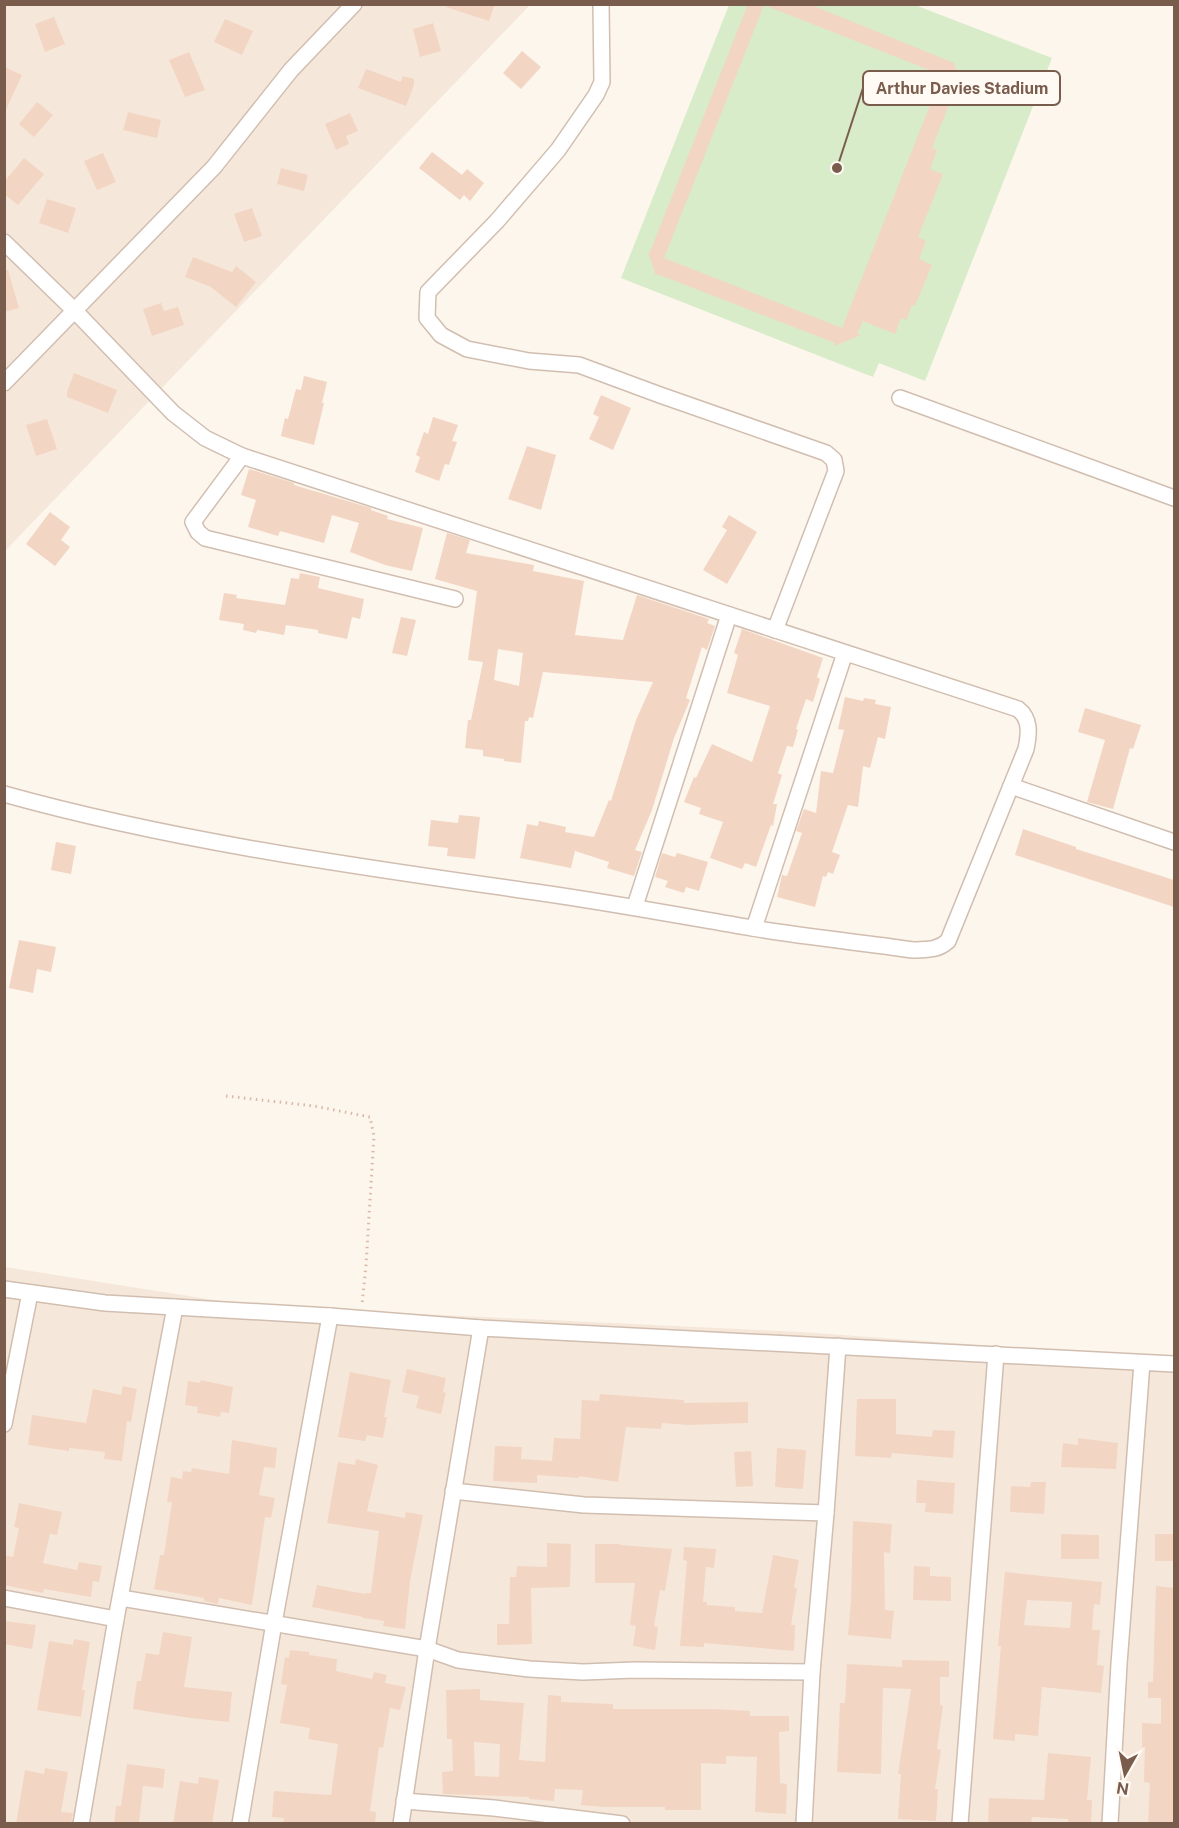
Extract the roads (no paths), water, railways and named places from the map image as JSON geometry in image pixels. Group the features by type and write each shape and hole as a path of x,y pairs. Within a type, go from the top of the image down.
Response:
{"street":[{"path":"4,383 214,167 291,70 354,4"},
{"path":"601,4 602,82 596,95 558,150 498,221 428,292 427,318 441,335 467,349 529,361 579,365 826,453 834,460 836,471 775,630"},
{"path":"4,242 187,425 205,438 242,456 1018,709 1024,714 1029,733 1026,749 948,941 942,947 933,949 913,950 754,928 635,906 384,870 209,841 54,808 4,794"},
{"path":"900,398 1174,498"},
{"path":"242,456 193,522 198,532 205,538 454,599"},
{"path":"635,906 729,615"},
{"path":"754,928 845,653"},
{"path":"1011,786 1174,842"},
{"path":"4,1289 105,1303 330,1316 481,1328 1174,1364"},
{"path":"4,1424 30,1293"},
{"path":"81,1824 116,1619 175,1307"},
{"path":"240,1824 330,1316"},
{"path":"401,1824 427,1649 481,1328"},
{"path":"804,1824 812,1672 838,1346"},
{"path":"960,1824 996,1354"},
{"path":"1110,1824 1119,1664 1143,1363"},
{"path":"453,1491 584,1506 826,1513"},
{"path":"4,1598 116,1619"},
{"path":"121,1598 427,1649 458,1660 530,1669 573,1672 699,1670 812,1672"},
{"path":"404,1802 494,1808 622,1824"}],"place":[{"name":"Arthur Davies Stadium","path":"837,168"}]}
